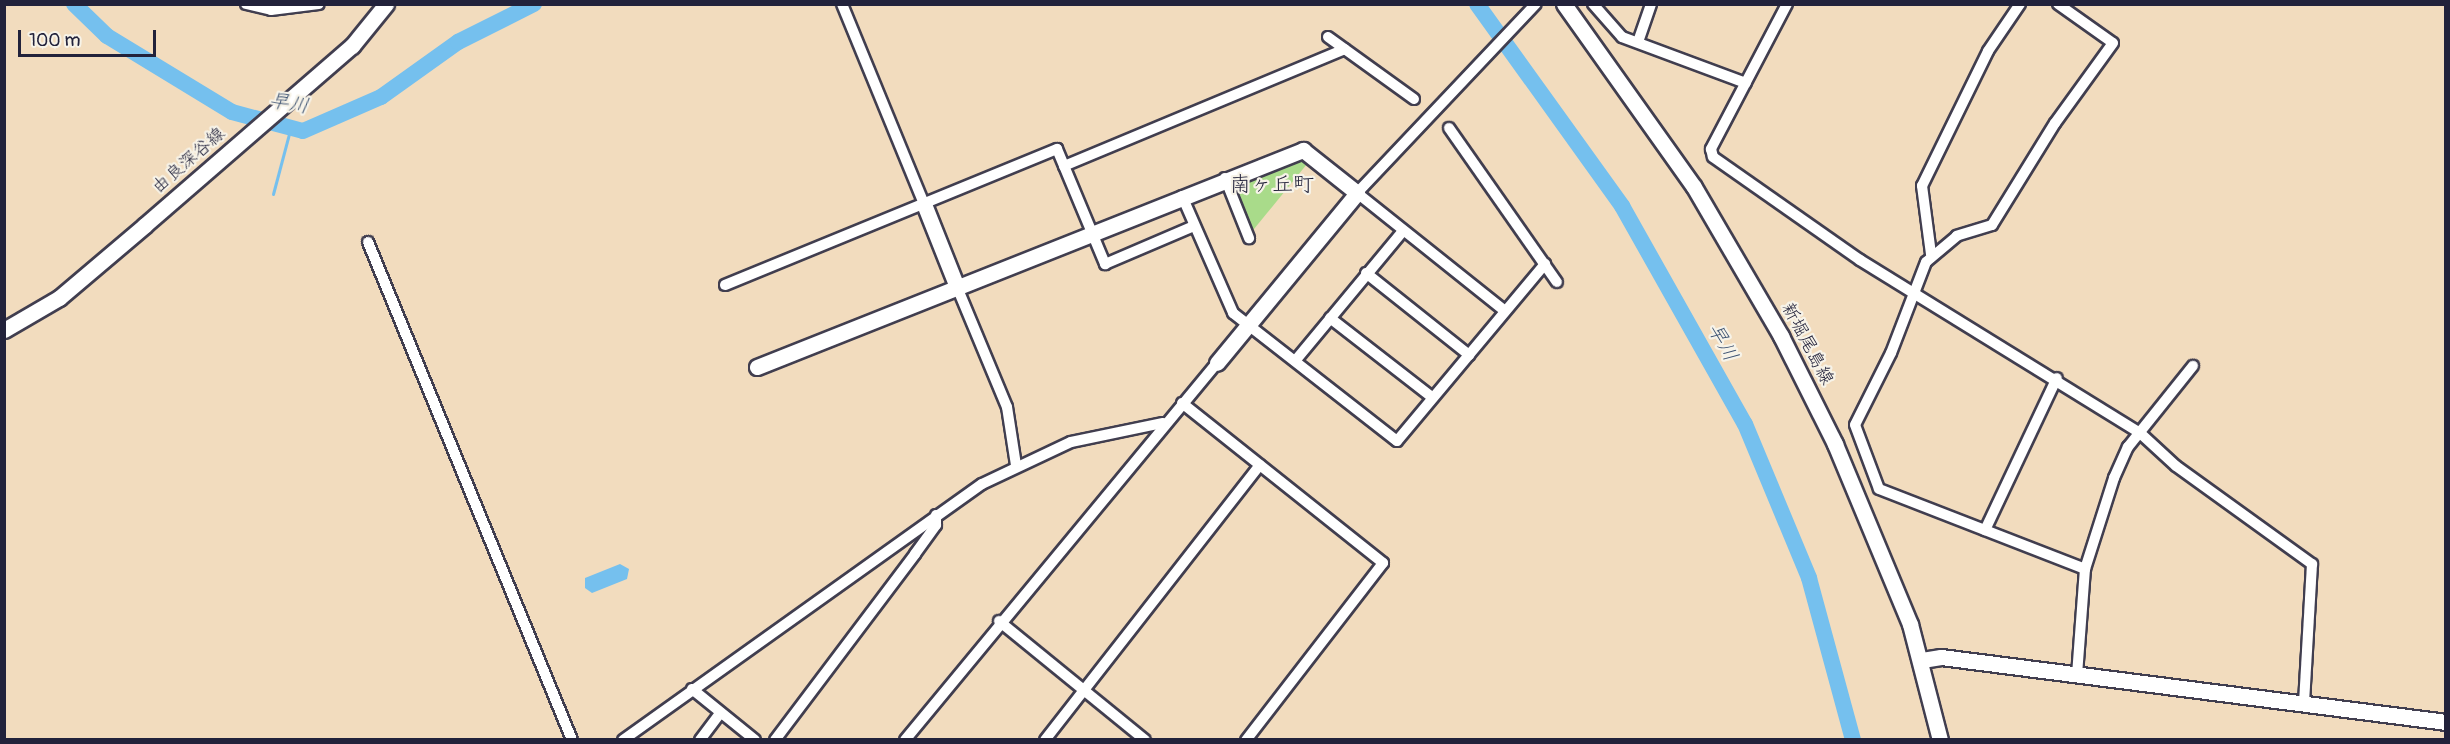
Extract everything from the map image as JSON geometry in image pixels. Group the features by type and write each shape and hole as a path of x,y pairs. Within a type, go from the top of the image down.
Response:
{"street":[{"path":"246,4 271,10 319,4"},
{"name":"由良深谷線","path":"4,330 59,298 361,37 386,4"},
{"path":"842,4 1007,406 1016,465"},
{"path":"905,740 999,621 1357,194 1536,4"},
{"name":"新堀尾島線","path":"1564,4 1694,187 1781,336 1839,454 1922,660 1940,740"},
{"path":"1593,4 1616,33 1639,39 1746,83"},
{"path":"1639,39 1651,4"},
{"path":"1787,4 1711,149 1713,157 1860,260 2057,378 2139,432 2176,466 2312,564 2304,704"},
{"path":"1931,254 1922,186 1988,51 2019,4"},
{"path":"2058,4 2113,44 2055,123 1992,225 1957,236 1931,254 1912,291 1891,353 1855,425 1879,489 2085,569"},
{"path":"1328,37 1414,99"},
{"path":"1064,166 1345,49"},
{"path":"1449,128 1557,282"},
{"path":"725,285 1057,149 1105,264 1194,226"},
{"path":"757,367 1299,149 1505,312"},
{"path":"1225,178 1249,238"},
{"path":"1182,196 1226,303 1248,325 1397,441 1545,264"},
{"path":"1295,361 1403,231"},
{"path":"368,242 572,740"},
{"path":"1366,273 1469,355"},
{"path":"1330,318 1433,398"},
{"path":"2077,675 2085,569 2114,478 2139,432 2193,366"},
{"path":"1985,530 2057,378"},
{"path":"1182,403 1383,563 1245,740"},
{"path":"623,740 936,515 1016,465 1071,442 1163,423"},
{"path":"1045,740 1260,465"},
{"path":"775,740 936,525 936,515"},
{"path":"999,621 1145,740"},
{"path":"1922,660 2077,675 2445,722"},
{"path":"692,689 755,740"},
{"path":"700,740 720,713"}],"green space":[{"path":"1300,155 1307,164 1254,229 1247,228 1231,182"}],"water":[{"path":"620,564 629,569 627,579 592,593 585,588 585,578"}],"waterway":[{"name":"早川","path":"74,4 107,36 232,112 303,131 381,97 458,42 534,4"},
{"name":"早川","path":"1477,4 1622,206 1745,424 1809,578 1853,740"},
{"path":"273,194 290,130"}],"district":[{"name":"南ヶ丘町","path":"1272,185"}]}
